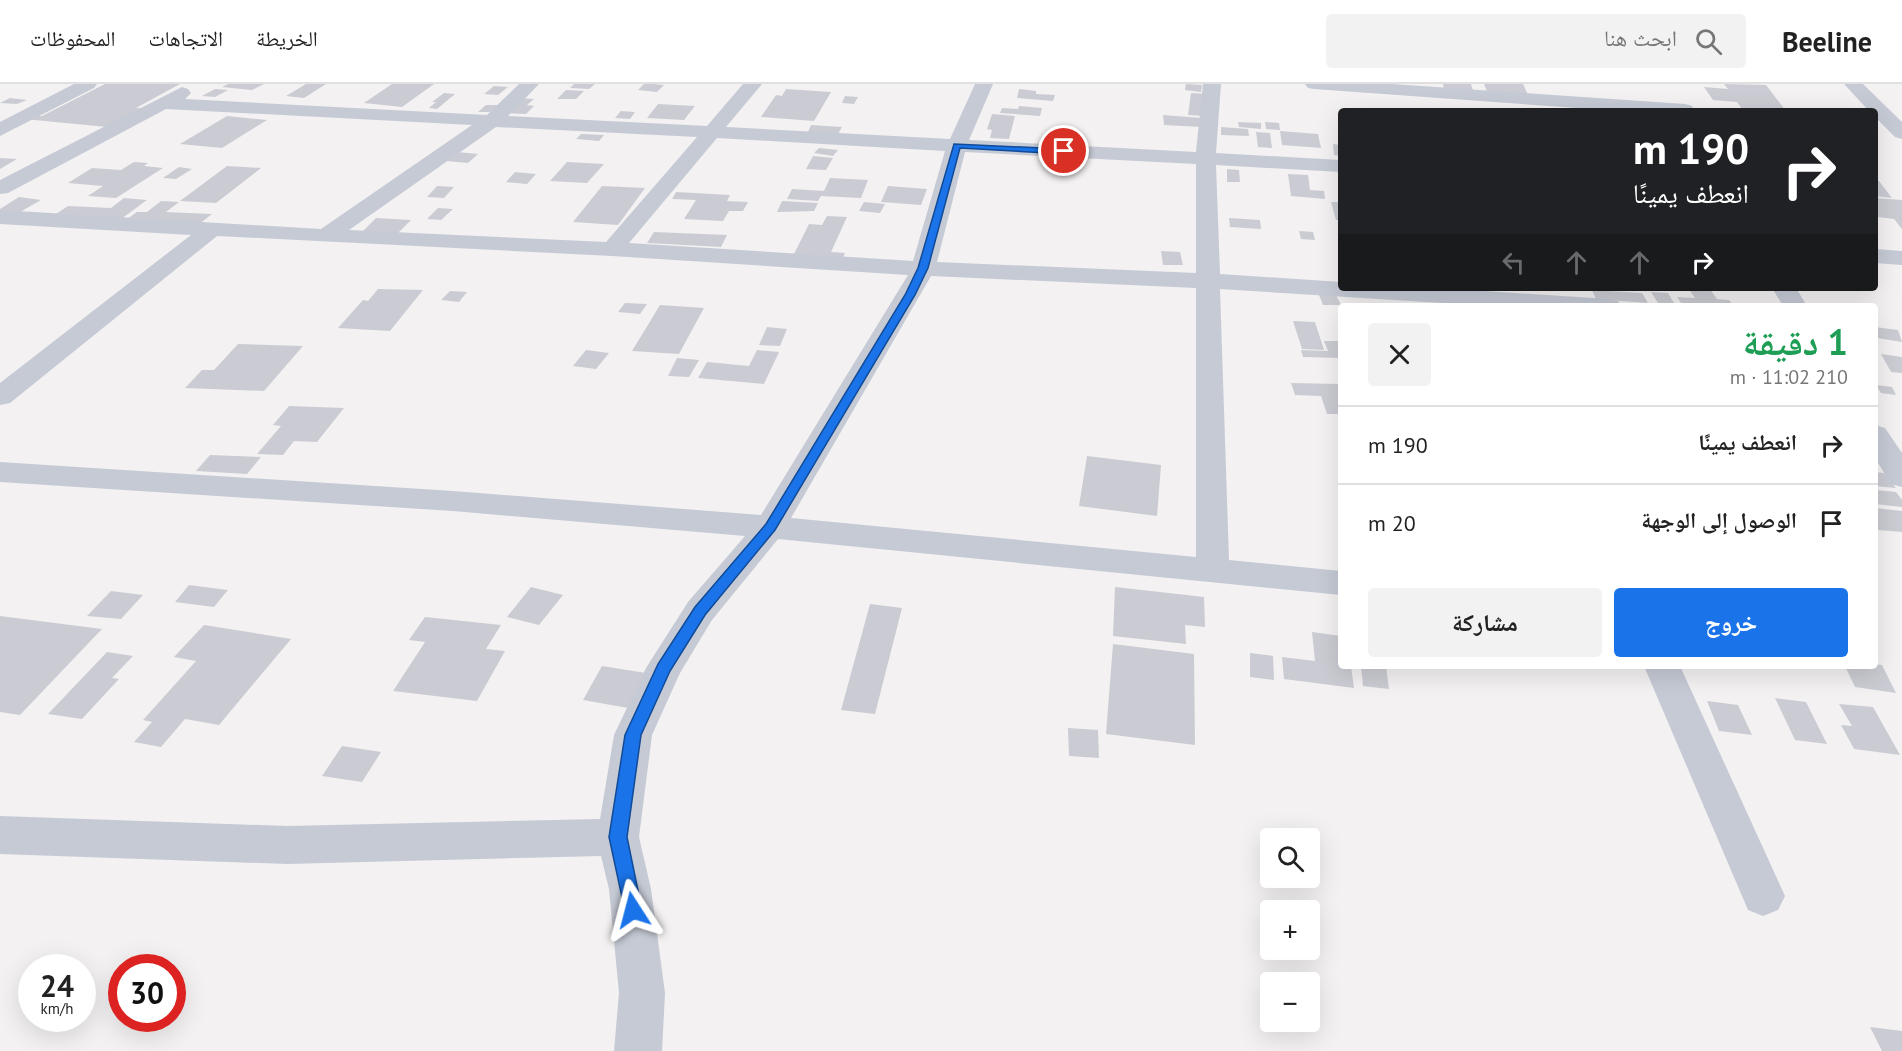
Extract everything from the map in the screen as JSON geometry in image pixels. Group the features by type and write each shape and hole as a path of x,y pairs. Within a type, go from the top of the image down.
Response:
{"street":[{"path":"0,130 88,84"},
{"path":"0,188 200,84"},
{"path":"326,236 491,121 530,84"},
{"path":"612,249 753,84"},
{"path":"638,1051 642,993 630,890 618,837 633,735 664,668 700,611 771,527 869,367 923,268 957,145 984,84"},
{"path":"1212,84 1206,158 1213,569"},
{"path":"1314,84 1482,90 1665,108"},
{"path":"1853,84 1877,108"},
{"path":"1674,93 1684,108"},
{"path":"164,103 1338,166"},
{"path":"1878,109 1902,133"},
{"path":"0,217 211,230 612,249 923,268 1338,288"},
{"path":"0,397 211,230"},
{"path":"1878,256 1902,258"},
{"path":"1390,291 1575,303"},
{"path":"1878,439 1902,477"},
{"path":"0,472 453,501 771,527 1338,583"},
{"path":"1663,669 1763,896"},
{"path":"0,835 286,845 618,837"}],"building":[{"path":"105,84 180,84 107,127 24,119 33,115 42,116"},
{"path":"228,84 264,84 252,90 222,87"},
{"path":"306,84 326,84 304,98 286,96"},
{"path":"392,84 434,84 402,107 364,103"},
{"path":"574,84 595,84 589,89 570,88"},
{"path":"644,84 664,85 657,92 638,90"},
{"path":"1186,84 1202,85 1201,92 1185,90"},
{"path":"1443,84 1471,84 1473,91 1444,89"},
{"path":"1484,84 1523,84 1528,95 1487,91"},
{"path":"1724,84 1766,85 1784,108 1741,108 1737,102 1713,100 1704,87 1728,89"},
{"path":"494,86 508,87 498,95 484,94"},
{"path":"215,89 228,90 215,97 202,96"},
{"path":"786,89 831,92 814,121 761,117 776,95 782,96"},
{"path":"1019,89 1036,91 1036,94 1055,95 1053,101 1017,98"},
{"path":"566,90 584,91 576,99 557,99"},
{"path":"444,93 455,94 437,109 429,108 436,102 432,102"},
{"path":"1191,93 1206,94 1204,116 1188,115"},
{"path":"845,96 858,97 854,104 842,103"},
{"path":"10,98 27,100 17,104 0,103"},
{"path":"520,98 534,99 527,105 534,106 526,114 504,113"},
{"path":"658,104 695,106 684,120 647,118"},
{"path":"486,105 498,105 490,112 478,112"},
{"path":"1019,106 1042,108 1040,116 1000,113 1002,108 1018,109"},
{"path":"621,111 635,112 630,119 615,118"},
{"path":"992,114 1015,116 1009,139 990,138 992,130 987,129"},
{"path":"1163,115 1201,118 1201,127 1164,125"},
{"path":"227,116 267,120 222,148 180,144"},
{"path":"1238,122 1261,123 1261,129 1239,127"},
{"path":"1265,122 1279,123 1280,130 1266,129"},
{"path":"811,125 842,127 838,134 808,132"},
{"path":"1221,127 1248,129 1249,136 1221,135"},
{"path":"1280,131 1318,134 1321,148 1282,145"},
{"path":"1256,132 1270,133 1272,148 1258,147"},
{"path":"581,134 604,135 599,141 576,139"},
{"path":"1333,144 1338,145 1338,156 1334,155"},
{"path":"819,148 838,150 833,156 814,153"},
{"path":"457,152 478,154 468,163 446,161"},
{"path":"813,156 833,158 826,170 806,169"},
{"path":"0,158 17,159 0,169"},
{"path":"134,162 148,163 144,166 163,168 116,198 88,196 103,186 68,183 92,168 121,170"},
{"path":"567,162 604,164 587,183 550,181"},
{"path":"227,166 261,168 216,203 180,201"},
{"path":"179,167 192,169 176,179 163,178"},
{"path":"1227,169 1239,170 1240,182 1227,182"},
{"path":"515,172 536,174 527,184 506,182"},
{"path":"1288,174 1308,175 1310,190 1324,191 1325,199 1291,196"},
{"path":"830,178 868,180 861,198 821,196 818,201 787,199 792,189 824,191"},
{"path":"1878,181 1879,181 1892,198 1878,196"},
{"path":"437,186 454,187 444,198 427,197"},
{"path":"602,186 645,188 618,225 573,222"},
{"path":"888,186 927,189 921,205 881,202"},
{"path":"676,192 730,195 727,201 748,202 743,211 729,211 723,221 684,219 696,200 672,199"},
{"path":"19,197 41,200 13,216 0,215 0,209"},
{"path":"124,198 147,200 117,222 50,218 68,206 111,208"},
{"path":"1878,198 1902,200 1902,229 1894,219 1878,217"},
{"path":"161,201 179,202 166,212 212,214 198,225 123,222 137,212 147,212"},
{"path":"782,201 818,203 814,211 777,212"},
{"path":"864,202 885,204 880,213 859,211"},
{"path":"1331,202 1338,202 1338,220 1336,220"},
{"path":"438,208 453,209 441,220 427,219"},
{"path":"827,216 847,217 831,252 845,253 842,260 793,256 809,224 822,225"},
{"path":"376,218 411,220 396,235 361,233"},
{"path":"1229,218 1260,220 1261,229 1230,227"},
{"path":"1299,231 1313,232 1315,240 1301,239"},
{"path":"654,232 727,235 721,247 647,243"},
{"path":"1161,251 1180,252 1183,265 1163,265"},
{"path":"378,289 423,290 390,331 338,328 363,300 368,301"},
{"path":"450,291 467,292 459,302 441,300"},
{"path":"1592,291 1642,293 1648,303 1596,299"},
{"path":"1690,291 1711,291 1717,299 1729,300 1732,303 1681,303 1677,297 1695,298"},
{"path":"1651,292 1668,293 1674,303 1658,303"},
{"path":"1319,295 1336,295 1340,303 1338,305 1323,305"},
{"path":"625,303 647,304 640,314 618,312"},
{"path":"660,305 704,308 679,354 632,351"},
{"path":"1293,321 1315,322 1324,350 1302,349"},
{"path":"767,327 787,329 780,346 759,345"},
{"path":"1878,327 1898,330 1902,342 1878,338"},
{"path":"1324,341 1338,341 1338,358 1303,357 1301,350 1328,351"},
{"path":"238,344 303,346 264,391 185,388 202,370 214,370"},
{"path":"586,350 609,353 596,369 573,366"},
{"path":"757,350 779,352 764,384 698,378 707,362 749,366"},
{"path":"1881,354 1902,357 1902,373 1891,372"},
{"path":"677,358 699,360 689,377 668,376"},
{"path":"1291,383 1338,384 1338,414 1327,414 1321,396 1295,395"},
{"path":"1878,385 1892,387 1896,395 1881,393"},
{"path":"289,406 344,408 317,442 294,441 283,455 257,454 281,426 273,425"},
{"path":"210,455 261,457 247,474 196,471"},
{"path":"1087,456 1161,465 1157,516 1079,506"},
{"path":"1878,472 1884,473 1896,488 1878,486"},
{"path":"1878,490 1896,492 1902,500 1902,507 1878,504"},
{"path":"1878,508 1902,511 1902,532 1878,530"},
{"path":"189,585 228,590 214,607 175,602"},
{"path":"531,587 563,595 539,625 507,617"},
{"path":"1115,587 1204,597 1205,627 1185,625 1186,644 1113,636"},
{"path":"111,591 143,595 121,619 87,616"},
{"path":"870,604 902,608 875,714 841,710"},
{"path":"0,616 102,629 20,715 0,712"},
{"path":"425,617 501,625 486,649 505,651 477,701 393,691 425,642 409,640"},
{"path":"204,625 291,639 219,725 185,719 161,747 134,742 152,722 143,720 196,661 174,657"},
{"path":"1312,632 1338,636 1338,669 1351,669 1354,688 1284,679 1282,657 1315,661"},
{"path":"1113,644 1194,654 1195,745 1106,734"},
{"path":"107,652 133,656 112,678 119,679 82,719 48,714"},
{"path":"1250,653 1273,656 1274,680 1250,677"},
{"path":"1878,664 1882,665 1896,693 1855,687 1846,669 1878,669"},
{"path":"602,666 646,673 628,708 583,700"},
{"path":"1361,669 1386,669 1389,689 1363,686"},
{"path":"1775,698 1806,702 1827,744 1795,740"},
{"path":"1707,701 1738,705 1752,735 1719,731"},
{"path":"1839,704 1873,707 1900,755 1854,749 1841,725 1852,726"},
{"path":"1068,728 1098,730 1099,758 1069,756"},
{"path":"342,746 381,752 362,782 322,776"},
{"path":"1870,1027 1902,1031 1902,1051 1882,1051"}],"route":[{"path":"633,910 618,837 633,735 664,668 700,611 771,527 869,367 910,295 923,268 957,145 1064,151"}]}
